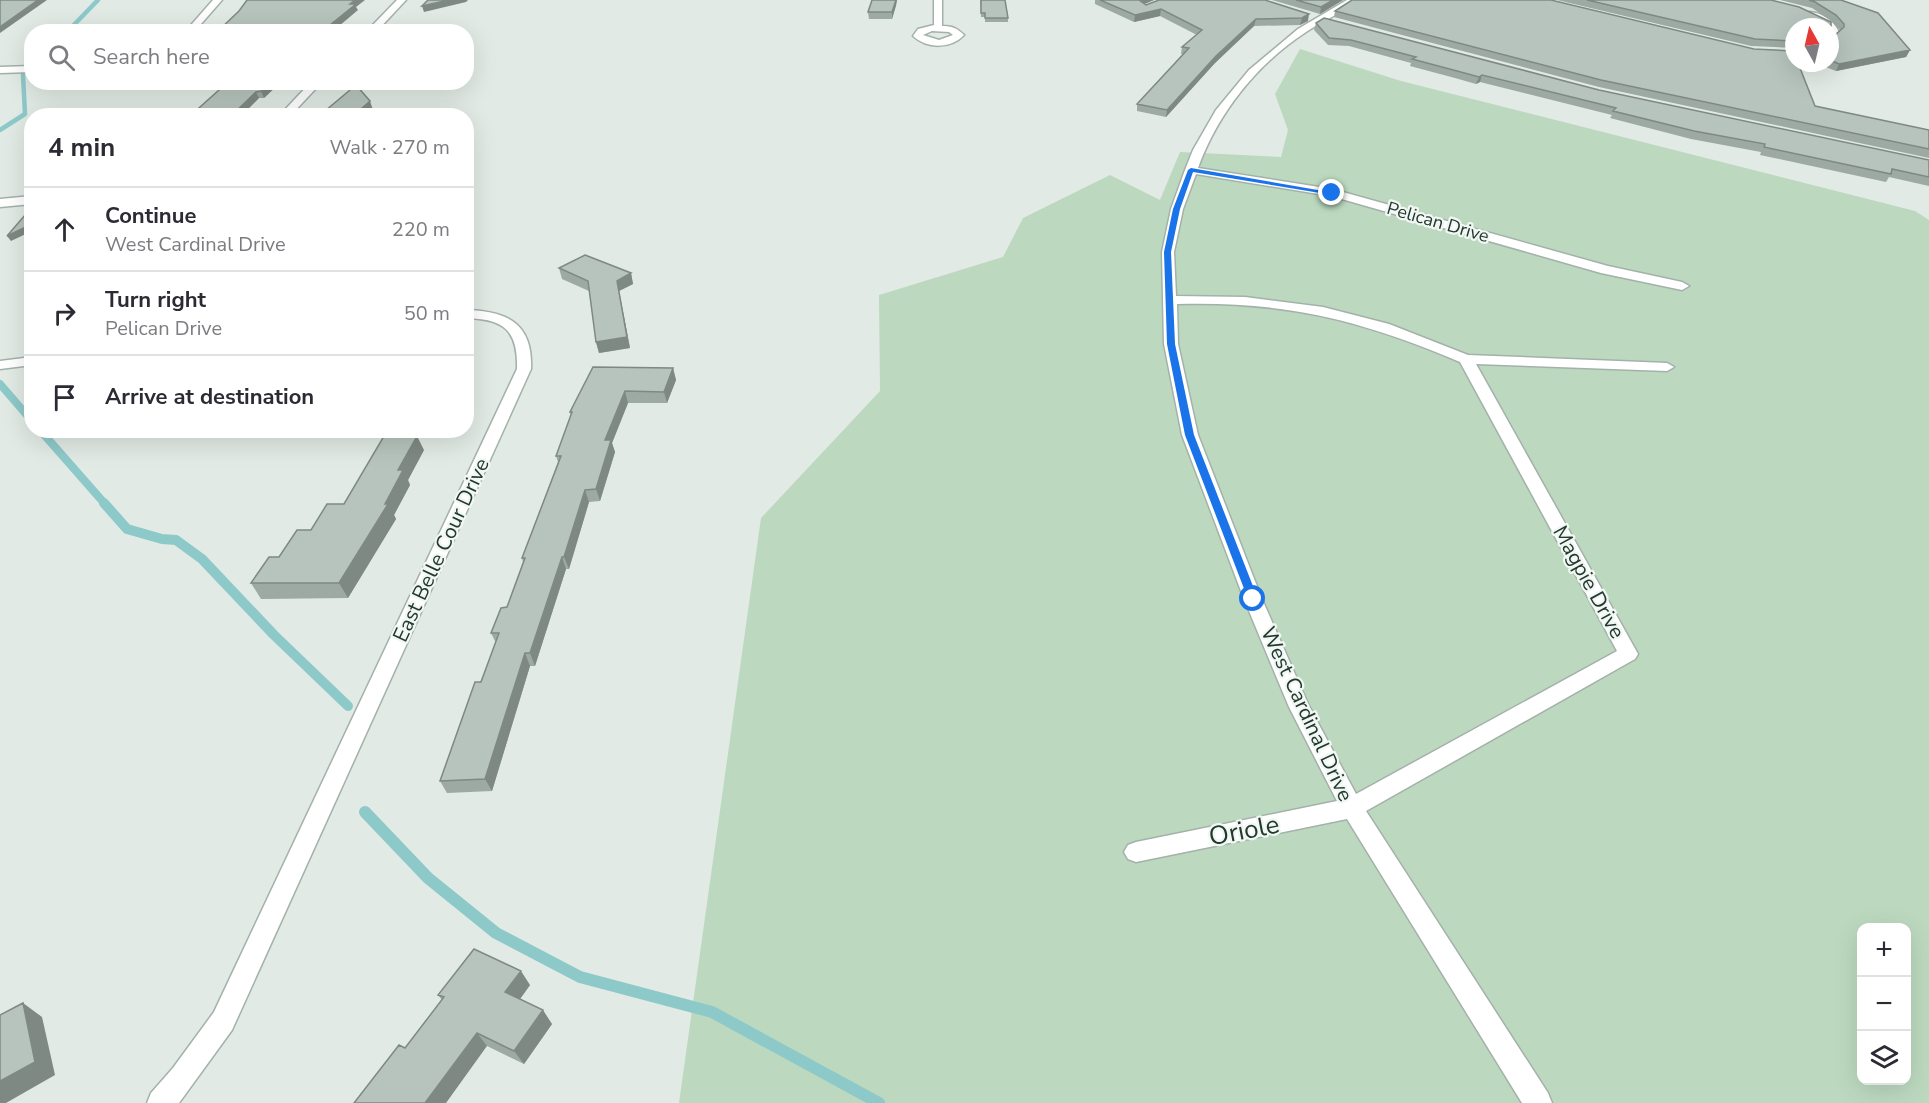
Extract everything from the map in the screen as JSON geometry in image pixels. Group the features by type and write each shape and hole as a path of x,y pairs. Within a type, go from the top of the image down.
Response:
{"street":[{"path":"196,24 218,0"},
{"path":"378,24 402,0"},
{"path":"938,0 938,28"},
{"name":"West Cardinal Drive","path":"1353,0 1301,31 1252,72 1220,112 1191,170 1177,209 1168,252 1171,344 1190,435 1253,599 1299,707 1352,808 1538,1103"},
{"path":"1798,9 1818,18"},
{"path":"0,70 24,69"},
{"path":"292,108 309,90"},
{"name":"Pelican Drive","path":"1191,170 1332,193 1606,270 1682,286"},
{"path":"6,202 24,201"},
{"path":"1168,300 1252,301 1334,314 1371,322 1466,359 1667,367"},
{"name":"East Belle Cour Drive","path":"161,1103 183,1078 223,1021 524,369 526,352 522,337 514,326 489,316 474,315"},
{"name":"Magpie Drive","path":"1352,808 1628,654 1466,359"},
{"path":"0,365 24,362"},
{"name":"Oriole","path":"1136,852 1352,808"}],"green space":[{"path":"1300,49 1401,81 1915,211 1929,220 1929,1103 679,1103 761,518 880,391 879,295 1003,257 1023,218 1110,175 1160,200 1180,152 1281,157 1288,130 1275,94"}],"building":[{"path":"0,0 38,0 0,27"},
{"path":"247,0 355,0 350,4 356,4 331,24 225,24"},
{"path":"428,0 449,0 422,6"},
{"path":"872,0 896,0 892,12 868,12"},
{"path":"981,0 1005,0 1008,18 985,18 985,13 981,13"},
{"path":"1100,0 1139,0 1146,5 1159,0 1265,0 1309,14 1302,18 1256,19 1216,56 1167,110 1137,104 1189,48 1182,47 1202,30 1161,9 1135,15"},
{"path":"1296,0 1333,0 1321,7"},
{"path":"1352,0 1551,0 1754,49 1785,51 1785,72 1802,72 1815,106 1929,130 1929,149 1601,80 1335,11"},
{"path":"1587,0 1771,0 1799,7 1822,18 1785,18 1785,41 1755,39"},
{"path":"1809,0 1841,0 1878,13 1910,50 1839,64 1839,31 1844,24 1836,15"},
{"path":"1324,18 1599,90 1929,160 1929,177 1892,169 1891,174 1764,147 1765,144 1694,131 1613,111 1616,108 1482,75 1479,77 1351,40 1329,38 1316,23"},
{"path":"219,90 262,90 256,92 239,108 199,108"},
{"path":"350,90 360,90 370,101 362,108 329,108"},
{"path":"24,216 24,228 7,236"},
{"path":"585,255 631,273 617,281 627,337 596,342 588,281 559,268"},
{"path":"593,367 673,368 664,392 625,391 605,440 611,440 596,489 585,490 530,653 525,653 485,779 440,781 475,682 481,682 499,633 491,633 501,608 507,607 525,558 522,558 561,456 556,456 572,412 570,412"},
{"path":"383,438 416,438 398,470 403,470 385,504 388,504 339,583 251,583 269,557 279,557 297,530 311,530 327,504 344,504"},
{"path":"474,949 521,971 505,992 543,1010 514,1051 477,1033 425,1103 354,1103 399,1045 405,1048 444,997 438,995"},
{"path":"23,1003 35,1062 0,1081 0,1015"}],"waterway":[{"path":"75,24 98,0"},
{"path":"23,75 25,108"},
{"path":"0,130 24,115"},
{"path":"0,384 24,412"},
{"path":"47,438 105,504"},
{"path":"104,503 127,529 162,539 176,540 202,559 274,635 348,706"},
{"path":"365,812 428,878 496,933 580,977 712,1012 879,1103"}],"route":[{"path":"1253,599 1190,435 1171,344 1168,252 1177,209 1191,170 1332,193"}]}
